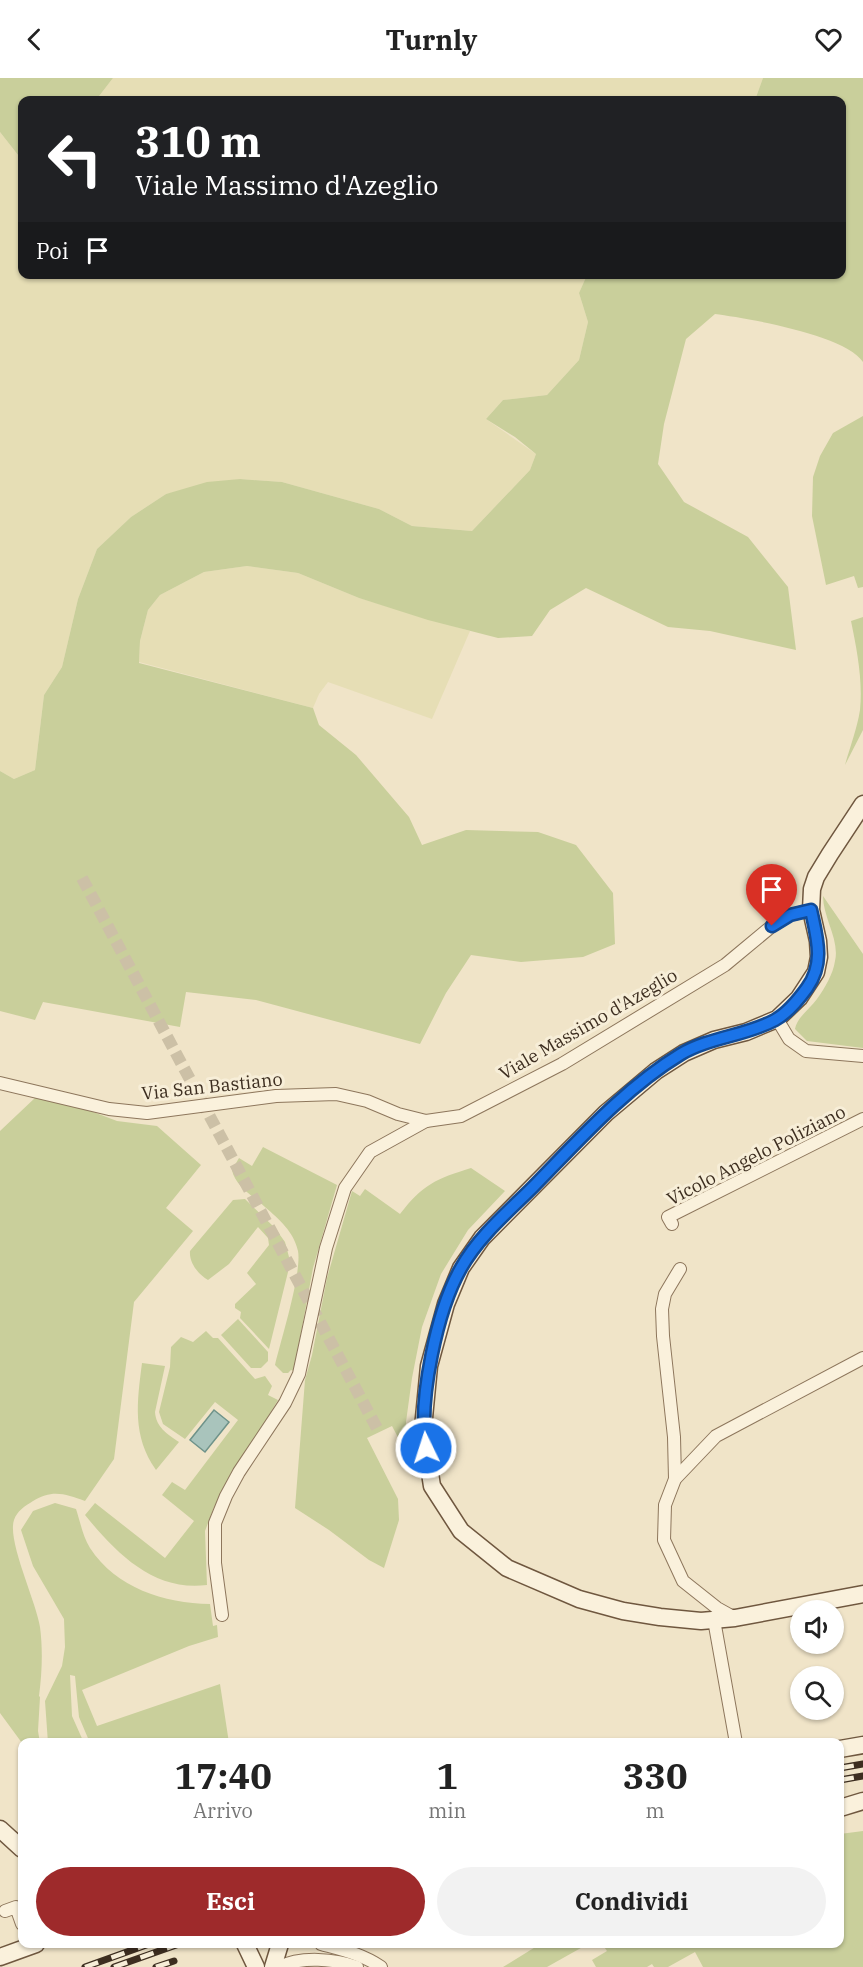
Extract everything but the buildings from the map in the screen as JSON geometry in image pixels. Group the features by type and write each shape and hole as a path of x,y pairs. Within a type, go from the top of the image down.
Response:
{"main road":[{"path":"863,804 816,877 812,889 811,910 819,957 816,972 799,998 777,1019 746,1032 714,1040 684,1053 656,1071 591,1129 482,1238 461,1268 446,1304 429,1366 423,1428 432,1486 461,1531 507,1568 579,1599 623,1611 700,1621 735,1618 863,1594"},
{"path":"844,1748 863,1745"},
{"path":"844,1802 863,1801"},
{"path":"844,1808 863,1801"},
{"path":"0,1829 18,1845"},
{"path":"0,1957 25,1948"},
{"path":"246,1948 256,1967"},
{"path":"273,1967 279,1948"}],"street":[{"name":"Viale Massimo d'Azeglio","path":"222,1616 213,1542 215,1523 239,1472 285,1402 299,1374 326,1248 345,1188 370,1152 426,1121 461,1116 562,1064 725,965 772,926 790,915 811,910"},
{"path":"777,1019 789,1039 806,1051 863,1056"},
{"name":"Via San Bastiano","path":"0,1083 109,1109 147,1113 276,1096 336,1094 367,1101 398,1114 426,1121"},
{"name":"Vicolo Angelo Poliziano","path":"672,1224 668,1217 863,1119"},
{"path":"680,1269 665,1294 662,1309 674,1437 675,1479 665,1505 664,1540 682,1581 717,1608 735,1618"},
{"path":"675,1479 716,1436 863,1359"},
{"path":"714,1620 735,1738"},
{"path":"336,1948 369,1958 381,1967"},
{"path":"280,1967 290,1963 320,1960 330,1960 357,1967"}],"shaded area":[{"path":"113,78 763,78 756,96 99,96"},
{"path":"0,132 18,155 18,279 585,279 579,293 588,322 579,360 547,395 503,400 486,419 536,454 530,470 472,531 412,526 379,509 282,482 240,479 166,494 131,517 97,549 78,599 62,667 44,695 35,770 14,779 0,771"},
{"path":"247,566 298,573 359,598 470,631 432,719 328,682 313,708 139,662 140,641 148,610 160,595 204,572"}],"green space":[{"path":"0,78 113,78 99,96 18,96 18,155 0,132"},
{"path":"763,78 863,78 863,362 853,352 817,336 749,319 715,314 686,339 664,424 658,464 684,502 748,537 788,587 796,650 710,631 668,627 586,588 550,610 532,636 498,638 428,620 359,598 298,573 247,566 204,572 160,595 148,610 140,641 139,663 313,708 319,725 356,755 409,817 422,845 466,830 538,832 576,845 613,893 615,944 583,957 521,962 471,955 446,993 420,1044 256,1000 186,992 180,1027 43,1002 35,1020 0,1011 0,771 14,779 35,770 44,695 62,667 78,599 97,549 131,517 166,494 207,482 240,479 282,482 379,509 412,526 472,531 530,470 536,454 515,437 486,419 503,400 547,395 579,360 588,322 579,293 585,279 846,279 846,96 756,96"},
{"path":"863,416 863,587 858,588 854,576 826,585 812,516 813,477 820,456 833,433"},
{"path":"863,617 863,730 845,765 857,724 861,699 859,666 851,621"},
{"path":"823,896 863,954 863,1048 807,1041 795,1029 801,1017 823,990 834,966 835,945"},
{"path":"36,1097 88,1110 117,1121 157,1126 201,1165 166,1208 193,1231 134,1302 114,1459 85,1501 65,1495 46,1495 24,1507 14,1520 13,1530 18,1556 40,1627 42,1644 39,1738 18,1738 0,1713 0,1131"},
{"path":"263,1147 337,1185 313,1268 294,1371 291,1370 288,1373 283,1373 275,1365 294,1290 298,1251 285,1226 241,1186 232,1170 239,1158 252,1166"},
{"path":"471,1168 505,1191 468,1230 441,1274 422,1327 406,1422 408,1440 400,1441 392,1426 367,1438 398,1499 399,1520 384,1568 295,1508 305,1380 327,1278 352,1191 360,1196 365,1189 400,1214 423,1189 448,1176"},
{"path":"245,1199 275,1228 285,1242 289,1257 288,1272 269,1349 240,1318 241,1312 235,1308 235,1304 256,1284 247,1273 269,1245 268,1238 258,1227 229,1264 208,1280 195,1268 190,1255 190,1251 233,1200"},
{"path":"238,1319 268,1352 268,1361 261,1368 251,1368 221,1335"},
{"path":"206,1331 213,1338 218,1338 255,1379 265,1376 272,1386 268,1395 278,1400 214,1507 205,1531 207,1585 188,1586 153,1576 138,1567 123,1556 85,1515 95,1503 165,1558 194,1521 162,1495 172,1482 185,1490 238,1420 215,1402 185,1439 163,1424 159,1412 170,1367 171,1347 181,1337 193,1342"},
{"path":"142,1363 165,1366 155,1412 157,1422 163,1430 179,1442 156,1470 143,1444 138,1418"},
{"path":"55,1503 76,1509 90,1548 113,1573 142,1591 176,1600 210,1604 213,1626 217,1625 218,1637 189,1646 82,1690 97,1726 220,1684 228,1738 88,1738 79,1717 75,1676 70,1675 72,1716 82,1738 48,1738 45,1701 62,1666 65,1647 64,1619 33,1566 21,1530 33,1511"},
{"path":"863,1831 863,1967 703,1967 695,1952 668,1967 654,1967 652,1964 647,1967 596,1967 592,1960 607,1951 605,1948 844,1948 844,1833"},
{"path":"534,1948 581,1948 547,1967 503,1967"}],"water":[{"path":"214,1410 229,1422 205,1452 190,1440"}],"tunnel":[{"path":"82,878 379,1432"}],"railway":[{"path":"844,1767 863,1764"},
{"path":"844,1779 863,1776"},
{"path":"85,1967 138,1948"},
{"path":"114,1967 168,1948"},
{"path":"156,1967 174,1961"}],"route":[{"path":"426,1448 423,1428 429,1366 446,1304 461,1268 482,1238 606,1113 656,1071 684,1053 714,1040 746,1032 777,1019 799,998 816,972 819,957 811,910 790,915 772,926"}]}
